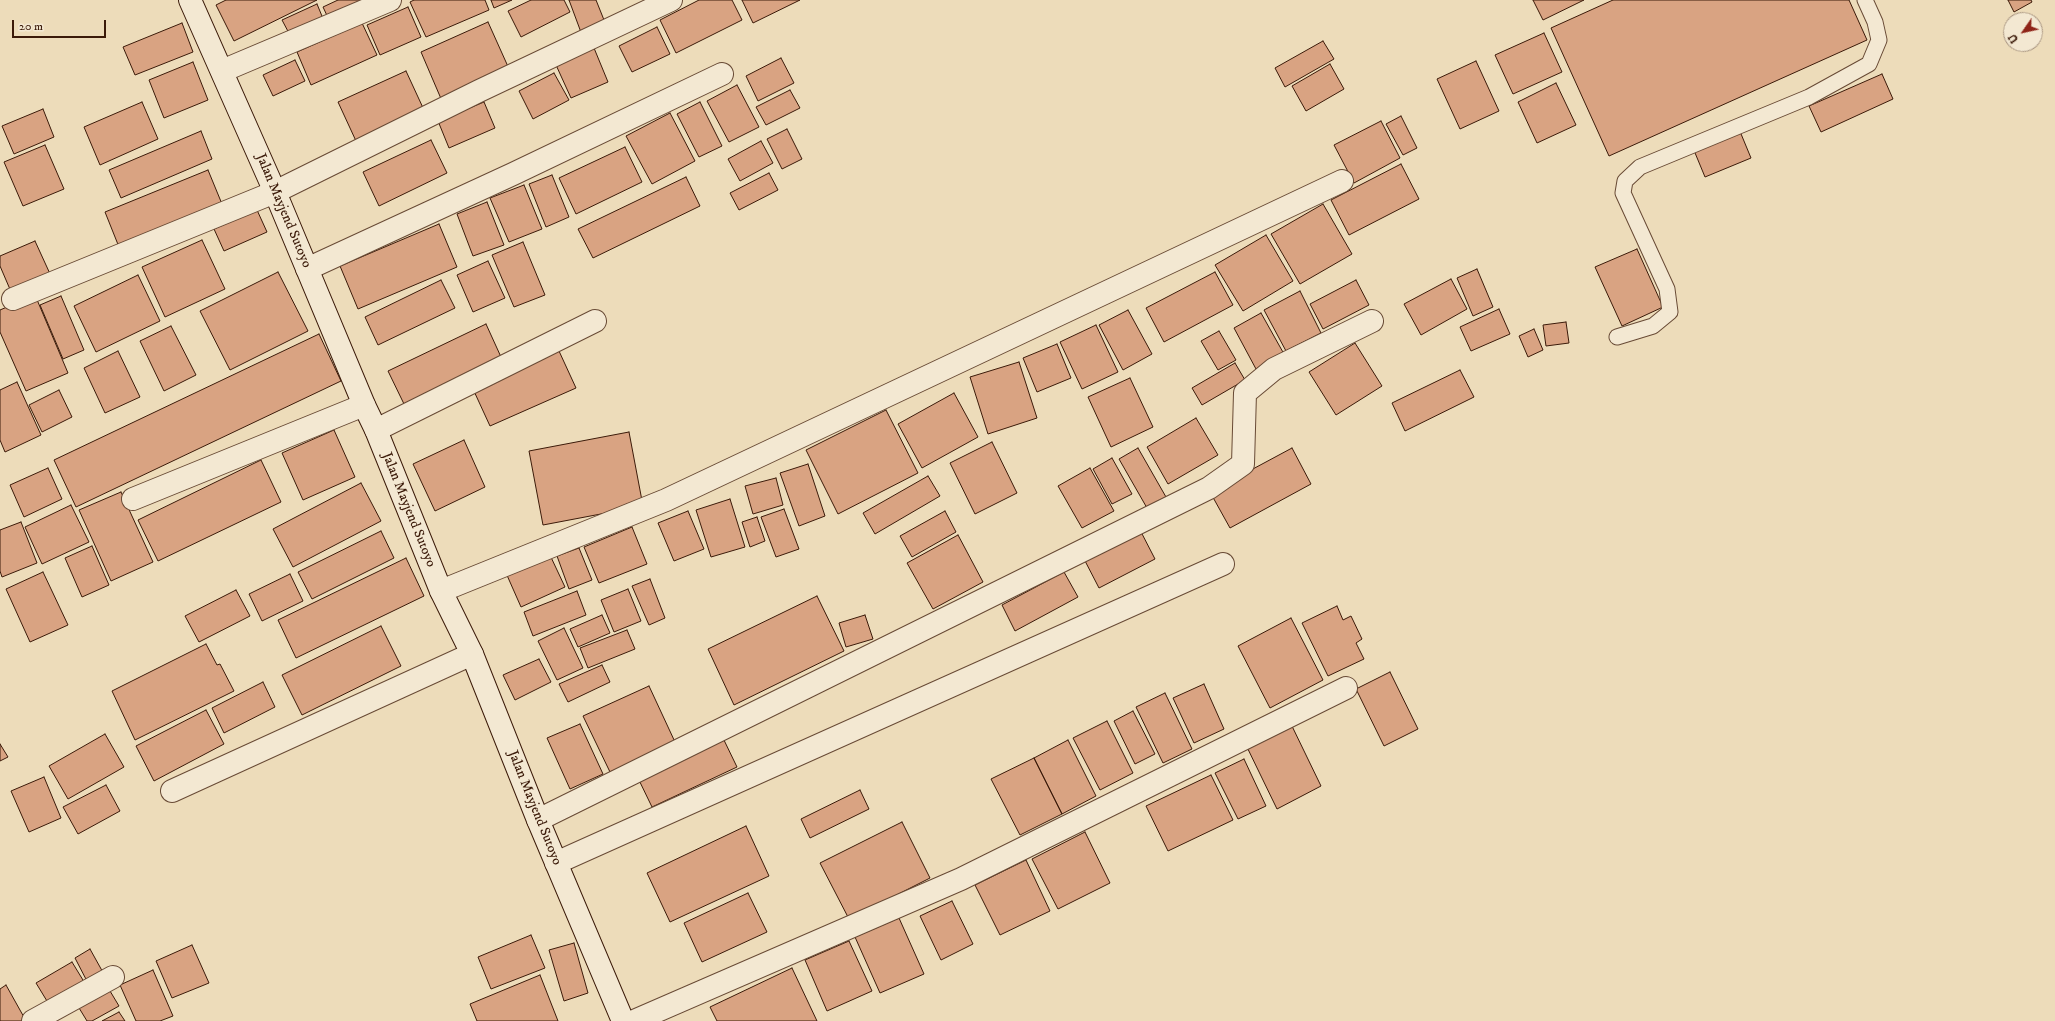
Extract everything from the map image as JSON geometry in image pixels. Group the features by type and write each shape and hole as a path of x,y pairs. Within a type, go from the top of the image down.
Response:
{"street":[{"name":"Jalan Mayjend Sutoyo","path":"190,0 275,192 364,405 376,430 441,592 472,654 538,820 623,1021"},
{"path":"222,71 390,0"},
{"path":"13,299 275,192 479,91 671,0"},
{"path":"307,269 513,174 722,74"},
{"path":"441,592 666,500 1342,181"},
{"path":"376,430 595,321"},
{"path":"538,820 1209,488 1243,464 1245,393 1274,370 1372,321"},
{"path":"133,499 364,405"},
{"path":"556,863 1223,564"},
{"path":"172,791 472,654"},
{"path":"634,1021 961,879 1346,688"},
{"path":"34,1021 113,977"}],"lane":[{"path":"1617,337 1653,326 1670,312 1668,289 1623,193 1625,181 1640,167 1809,97 1869,64 1879,40 1875,22 1865,0"}],"building":[{"path":"226,0 317,0 234,41 216,5"},
{"path":"338,0 376,0 330,22 323,7"},
{"path":"414,0 485,0 489,10 426,37 410,2"},
{"path":"491,0 512,0 494,8"},
{"path":"531,0 564,0 570,12 521,37 508,11"},
{"path":"569,0 596,0 606,25 582,35"},
{"path":"699,0 732,0 742,20 676,53 660,20"},
{"path":"742,0 800,0 753,23"},
{"path":"1533,0 1584,0 1543,20"},
{"path":"1613,0 1849,0 1867,40 1609,156 1551,28"},
{"path":"2008,0 2031,0 2032,2 2014,12"},
{"path":"317,4 324,21 291,37 282,20"},
{"path":"408,7 421,37 380,55 367,25"},
{"path":"488,22 510,71 442,101 421,52"},
{"path":"182,23 193,52 135,75 123,47"},
{"path":"362,23 377,55 311,85 297,52"},
{"path":"657,27 670,54 632,72 619,46"},
{"path":"1544,33 1562,72 1513,94 1495,55"},
{"path":"1323,41 1334,59 1285,87 1275,68"},
{"path":"594,48 608,82 571,98 556,65"},
{"path":"781,58 794,83 758,101 746,76"},
{"path":"295,60 305,81 273,96 263,75"},
{"path":"1476,61 1499,111 1460,129 1437,79"},
{"path":"193,62 208,100 164,118 149,80"},
{"path":"1330,64 1344,89 1306,111 1292,86"},
{"path":"406,71 424,110 356,141 338,102"},
{"path":"554,73 569,100 533,119 519,91"},
{"path":"1882,74 1893,99 1821,132 1809,106"},
{"path":"1556,83 1576,125 1537,143 1518,102"},
{"path":"737,85 759,127 729,142 707,101"},
{"path":"790,90 800,108 766,125 756,107"},
{"path":"142,102 158,139 100,165 84,127"},
{"path":"484,102 495,128 449,148 438,121"},
{"path":"700,102 722,146 699,157 677,114"},
{"path":"43,109 54,137 14,154 2,126"},
{"path":"670,113 695,161 652,184 626,136"},
{"path":"1401,116 1417,148 1403,155 1386,124"},
{"path":"1381,121 1400,158 1354,183 1334,145"},
{"path":"787,129 802,159 782,169 767,139"},
{"path":"1739,129 1751,158 1705,177 1693,148"},
{"path":"201,131 212,159 121,198 109,170"},
{"path":"431,140 447,173 379,206 363,172"},
{"path":"761,141 773,163 740,181 728,159"},
{"path":"45,145 64,189 23,206 4,162"},
{"path":"625,147 642,182 576,214 559,178"},
{"path":"1401,164 1419,199 1349,235 1331,200"},
{"path":"208,170 222,204 119,247 105,212"},
{"path":"769,173 778,190 739,210 730,193"},
{"path":"552,175 569,217 546,227 529,184"},
{"path":"686,177 700,206 593,258 578,229"},
{"path":"524,185 542,229 509,242 490,198"},
{"path":"487,202 504,245 473,256 457,214"},
{"path":"1323,204 1352,254 1300,284 1271,234"},
{"path":"257,210 267,232 224,251 214,229"},
{"path":"439,224 457,267 358,309 340,266"},
{"path":"1266,235 1293,281 1243,311 1215,265"},
{"path":"202,240 225,289 165,317 142,267"},
{"path":"35,241 51,276 12,294 0,266 0,256"},
{"path":"523,242 545,295 514,307 492,255"},
{"path":"1637,249 1663,307 1622,326 1595,267"},
{"path":"488,261 505,298 473,312 457,275"},
{"path":"1477,269 1493,307 1473,316 1457,278"},
{"path":"278,272 308,331 230,370 200,311"},
{"path":"1215,272 1233,305 1164,342 1146,308"},
{"path":"138,275 160,321 96,352 74,306"},
{"path":"1451,279 1467,309 1421,335 1404,304"},
{"path":"441,280 455,308 378,345 365,317"},
{"path":"1356,280 1369,305 1323,329 1310,304"},
{"path":"1300,291 1321,333 1286,351 1264,310"},
{"path":"35,295 68,373 26,391 0,332 0,310"},
{"path":"61,296 84,350 63,359 40,305"},
{"path":"1499,309 1510,334 1471,351 1460,327"},
{"path":"1128,310 1152,354 1123,370 1099,325"},
{"path":"1261,313 1284,354 1256,369 1234,328"},
{"path":"1566,322 1569,343 1546,346 1543,325"},
{"path":"486,324 501,357 404,404 388,371"},
{"path":"1096,325 1118,372 1082,389 1060,342"},
{"path":"171,326 196,375 164,391 140,341"},
{"path":"1534,329 1543,350 1528,357 1519,336"},
{"path":"1219,331 1236,360 1218,370 1201,341"},
{"path":"319,334 341,381 76,507 54,460"},
{"path":"1355,343 1382,386 1336,415 1309,372"},
{"path":"1057,344 1071,378 1037,392 1023,358"},
{"path":"118,351 140,397 105,413 84,368"},
{"path":"559,351 576,388 490,426 473,389"},
{"path":"1019,362 1037,418 988,434 970,377"},
{"path":"1235,363 1245,380 1202,405 1192,388"},
{"path":"1460,370 1474,397 1405,431 1392,403"},
{"path":"1130,378 1153,427 1111,447 1088,397"},
{"path":"17,382 41,435 5,452 0,440 0,390"},
{"path":"59,390 72,417 42,432 29,405"},
{"path":"954,393 978,437 922,468 898,424"},
{"path":"886,410 918,473 838,514 806,450"},
{"path":"1196,418 1218,455 1168,484 1147,447"},
{"path":"334,430 355,477 303,500 282,453"},
{"path":"629,432 643,506 543,525 529,451"},
{"path":"464,440 485,487 435,511 413,464"},
{"path":"992,442 1017,493 975,514 950,463"},
{"path":"1138,448 1166,497 1147,508 1119,459"},
{"path":"1292,448 1311,484 1230,528 1210,492"},
{"path":"1112,458 1132,494 1112,504 1093,469"},
{"path":"261,460 281,502 158,561 138,520"},
{"path":"808,464 825,516 799,526 780,473"},
{"path":"48,468 62,499 24,517 10,485"},
{"path":"1090,468 1114,511 1082,528 1058,486"},
{"path":"928,476 940,496 875,534 863,513"},
{"path":"776,478 783,505 753,514 745,486"},
{"path":"361,483 381,521 293,567 273,529"},
{"path":"121,492 153,562 111,581 79,510"},
{"path":"730,499 745,547 711,557 696,510"},
{"path":"71,505 89,542 42,564 25,527"},
{"path":"784,509 799,549 776,557 761,517"},
{"path":"688,511 704,549 674,561 658,523"},
{"path":"945,511 956,532 912,557 900,536"},
{"path":"757,517 765,541 750,547 742,522"},
{"path":"21,522 37,563 2,577 0,571 0,530"},
{"path":"632,527 647,564 599,583 584,547"},
{"path":"1139,528 1155,559 1099,588 1083,557"},
{"path":"381,531 394,558 312,599 298,572"},
{"path":"958,535 983,582 933,609 907,563"},
{"path":"92,546 109,585 82,597 65,558"},
{"path":"579,548 592,580 569,589 557,556"},
{"path":"549,553 565,587 521,607 506,573"},
{"path":"406,558 424,596 296,658 278,620"},
{"path":"43,572 68,625 30,642 6,589"},
{"path":"1064,572 1078,597 1015,631 1002,605"},
{"path":"290,574 303,601 262,621 249,594"},
{"path":"650,579 665,618 649,625 632,586"},
{"path":"628,589 641,621 614,632 601,600"},
{"path":"236,590 250,616 199,642 185,616"},
{"path":"577,591 586,615 533,636 524,612"},
{"path":"817,596 844,651 734,705 708,649"},
{"path":"1337,606 1343,620 1351,616 1362,639 1356,643 1364,659 1328,676 1302,623"},
{"path":"602,615 610,633 578,647 570,629"},
{"path":"865,615 873,639 846,647 839,623"},
{"path":"1291,618 1323,680 1270,708 1238,646"},
{"path":"381,626 401,666 302,715 282,675"},
{"path":"564,628 583,668 557,680 538,641"},
{"path":"627,630 635,649 588,668 580,648"},
{"path":"206,644 217,665 220,664 234,691 135,740 112,691"},
{"path":"539,659 551,682 515,700 503,675"},
{"path":"602,665 610,682 568,702 559,684"},
{"path":"1390,672 1418,729 1384,746 1356,689"},
{"path":"263,682 275,707 224,733 212,708"},
{"path":"1204,684 1224,729 1194,743 1173,698"},
{"path":"649,686 675,742 610,772 583,716"},
{"path":"1165,693 1192,749 1163,763 1136,707"},
{"path":"206,710 224,744 154,781 136,746"},
{"path":"1133,711 1155,754 1135,764 1114,721"},
{"path":"1107,721 1133,773 1100,790 1073,738"},
{"path":"1290,722 1321,786 1277,809 1245,743"},
{"path":"580,724 603,774 570,789 547,738"},
{"path":"105,734 124,767 68,799 49,766"},
{"path":"722,736 737,767 652,807 637,776"},
{"path":"1068,740 1096,796 1062,814 1034,758"},
{"path":"0,744 8,757 0,761"},
{"path":"1034,758 1062,814 1020,835 991,779"},
{"path":"1244,759 1266,806 1238,819 1215,773"},
{"path":"1211,775 1233,820 1168,851 1146,806"},
{"path":"44,777 61,818 29,832 11,791"},
{"path":"106,785 120,811 78,834 63,807"},
{"path":"860,790 869,809 810,838 801,819"},
{"path":"902,822 930,878 849,919 820,863"},
{"path":"746,826 769,876 670,922 647,873"},
{"path":"1085,832 1110,883 1058,909 1032,859"},
{"path":"1026,860 1050,911 1000,935 975,885"},
{"path":"748,893 767,932 702,962 684,923"},
{"path":"952,901 973,944 941,960 920,916"},
{"path":"899,918 924,974 880,993 855,937"},
{"path":"531,935 545,968 491,989 478,957"},
{"path":"849,941 872,991 827,1011 805,960"},
{"path":"574,943 588,993 564,1001 549,950"},
{"path":"192,945 209,983 172,998 156,961"},
{"path":"90,949 105,976 89,985 75,958"},
{"path":"72,962 86,985 50,1006 36,983"},
{"path":"792,968 817,1021 717,1021 710,1007"},
{"path":"153,970 173,1016 160,1021 136,1021 120,985"},
{"path":"540,975 558,1021 477,1021 470,1004"},
{"path":"6,985 25,1019 22,1021 0,1021 0,989"},
{"path":"107,986 119,1006 92,1021 87,1021 76,1003"},
{"path":"119,1012 125,1021 102,1021"}]}
